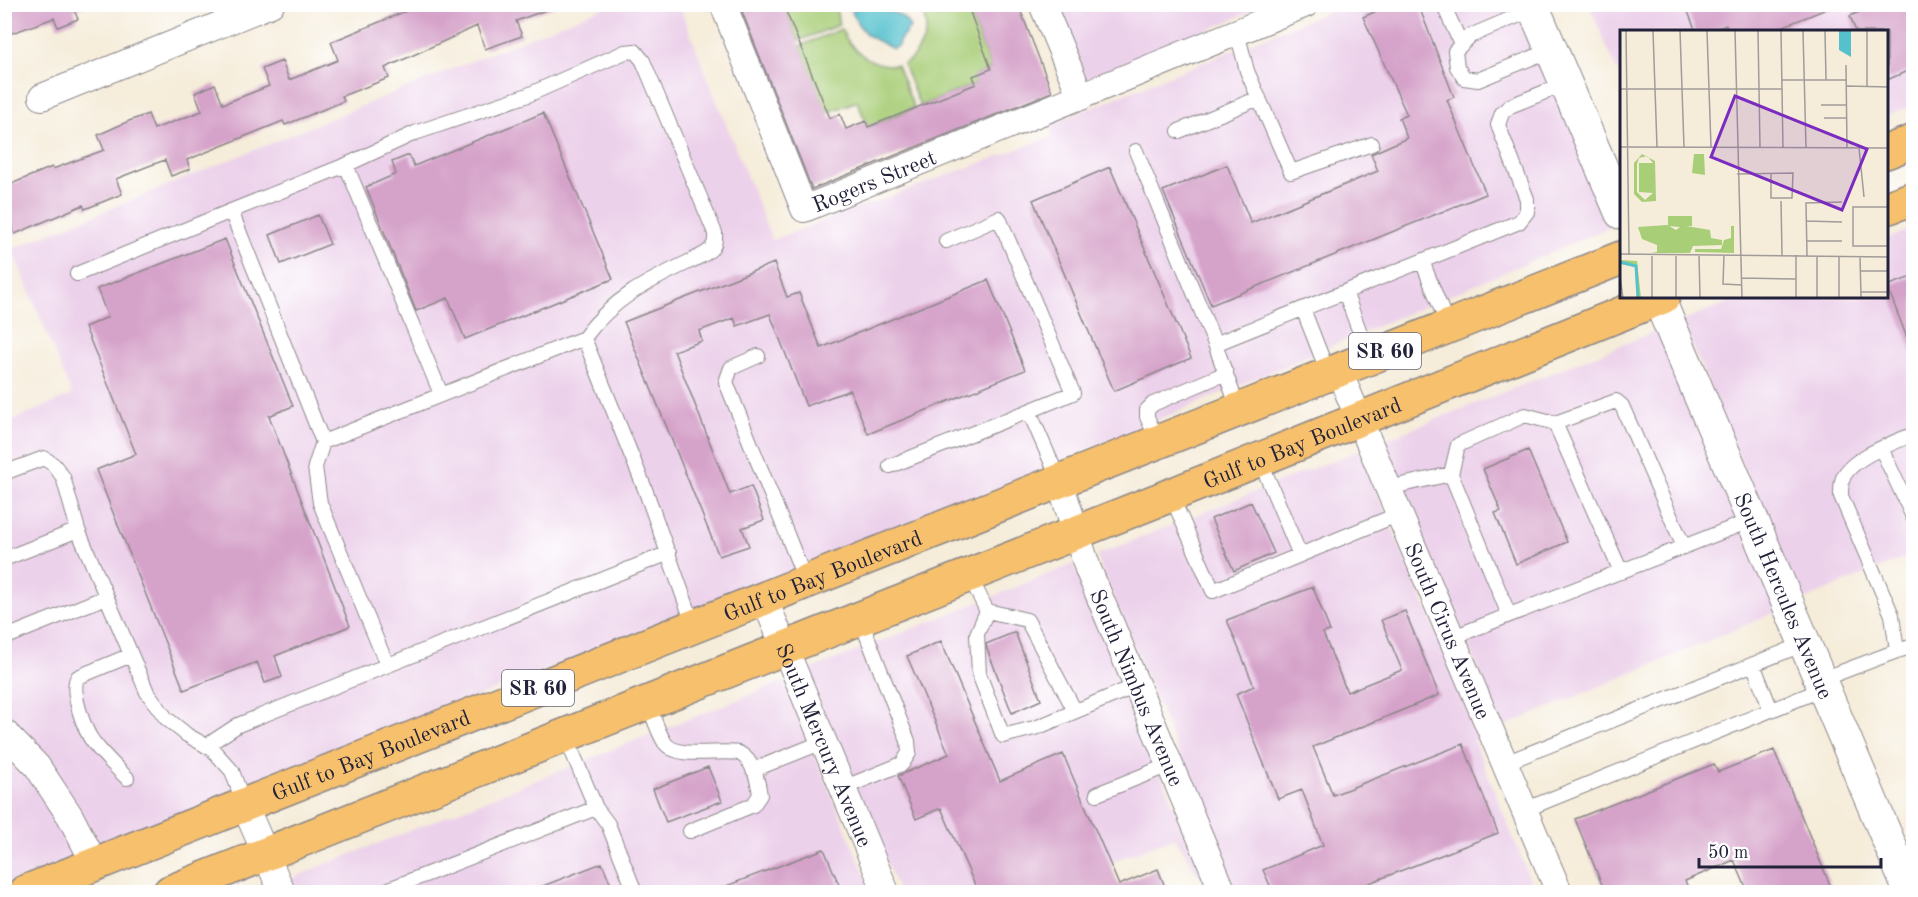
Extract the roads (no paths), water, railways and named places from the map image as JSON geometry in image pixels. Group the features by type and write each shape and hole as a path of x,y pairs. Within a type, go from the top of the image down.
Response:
{"main road":[{"path":"1888,152 1914,141"},
{"path":"1888,208 1914,198"},
{"name":"Gulf to Bay Boulevard","path":"25,892 1238,408 1620,258"},
{"name":"Gulf to Bay Boulevard","path":"170,892 1171,495 1660,298"}],"street":[{"path":"42,97 271,4"},
{"name":"Rogers Street","path":"723,4 804,209 1306,4"},
{"path":"1042,4 1081,97"},
{"path":"1537,6 1551,50 1620,211"},
{"name":"South Hercules Avenue","path":"1660,298 1910,892"},
{"name":"South Cirus Avenue","path":"1333,371 1359,419 1559,892"},
{"name":"South Nimbus Avenue","path":"1059,480 1088,569 1222,892"},
{"name":"South Mercury Avenue","path":"764,598 886,892"},
{"path":"4,732 37,766 70,816 95,864"},
{"path":"244,804 282,892"}],"lane":[{"path":"1443,4 1461,44"},
{"path":"1537,6 1470,36 1455,51 1457,66 1464,78 1478,80 1551,50"},
{"path":"1237,32 1247,71 1292,172 1372,144"},
{"path":"77,274 346,165 415,133 528,95 625,52 635,51 643,61 715,233 716,243 711,250 636,288 596,322 584,338 323,442"},
{"path":"1215,344 1519,222 1527,212 1527,199 1498,125 1502,113 1510,106 1565,84"},
{"path":"1179,130 1259,98"},
{"path":"1137,151 1215,344 1238,408"},
{"path":"346,165 441,394"},
{"path":"231,211 323,442 315,467 320,503 387,665"},
{"path":"890,466 1073,393 999,218 946,241"},
{"path":"1422,261 1448,326"},
{"path":"1345,292 1369,357"},
{"path":"1303,309 1333,371"},
{"path":"584,338 669,553 694,626"},
{"path":"758,356 731,368 726,382 806,582"},
{"path":"1158,441 1147,417 1147,410 1153,404 1226,373"},
{"path":"1509,615 1451,474 1458,445 1525,415 1556,423 1616,401 1622,406 1684,547"},
{"path":"1029,411 1059,480"},
{"path":"1556,423 1621,572"},
{"path":"1896,651 1893,615 1841,496 1842,479 1850,467 1881,448 1914,434"},
{"path":"1881,448 1914,519"},
{"path":"4,473 44,458 54,465 63,477 78,530 147,692 166,718 187,735 212,749 232,771 244,804"},
{"path":"1259,459 1300,555"},
{"path":"1388,488 1451,474"},
{"path":"1171,495 1213,591 1399,514"},
{"path":"1451,638 1752,520"},
{"path":"4,559 78,530"},
{"path":"206,746 238,725 669,553"},
{"path":"969,575 987,610 1027,620 1075,711"},
{"path":"4,638 106,597"},
{"path":"987,610 977,634 979,674 1004,736 1038,727 1138,685"},
{"path":"843,788 902,764 909,753 908,741 860,618"},
{"path":"1504,763 1804,644"},
{"path":"1524,810 1771,710 1821,684 1896,651 1914,646"},
{"path":"127,778 92,741 74,697 74,682 78,677 131,655"},
{"path":"1753,664 1771,710"},
{"path":"648,703 664,742 670,748 679,752 739,753 743,755 753,770 760,795 753,805 690,831"},
{"path":"565,735 596,808 608,824 635,892"},
{"path":"753,770 823,742"},
{"path":"1097,794 1170,765"},
{"path":"388,892 389,889 596,808"}],"water":[{"path":"855,5 874,5 897,14 906,21 910,28 899,41 898,46 893,49 868,36 852,12"}]}
